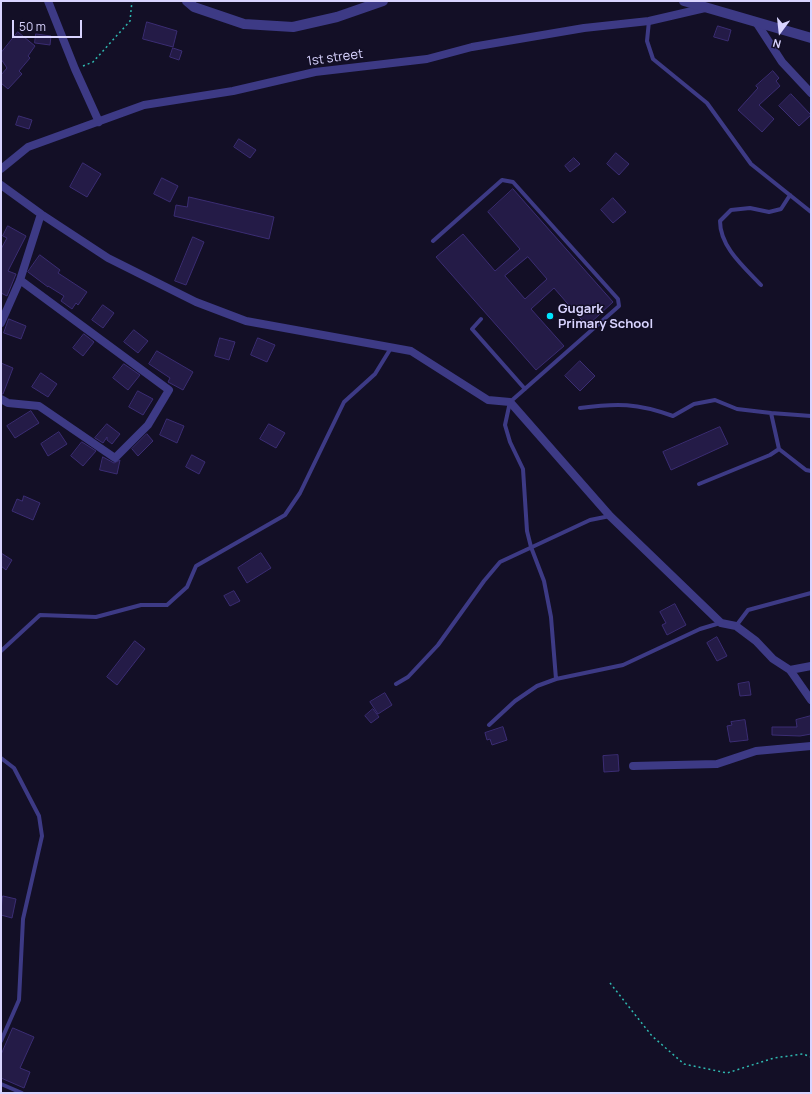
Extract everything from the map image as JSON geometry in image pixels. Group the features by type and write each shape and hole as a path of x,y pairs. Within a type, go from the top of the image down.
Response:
{"street":[{"path":"48,1 75,70 99,122"},
{"path":"187,1 194,7 244,24 293,26 337,17 384,1"},
{"path":"684,1 811,38"},
{"name":"1st street","path":"1,169 28,147 144,105 233,91 315,72 427,59 479,46 584,28 648,21 706,8"},
{"path":"756,22 782,62 811,93"},
{"path":"1,185 41,214 108,258 196,302 246,321 411,351 488,400 510,402 610,516 721,622 736,626 756,641 773,659 790,670 811,700"},
{"path":"1,323 20,280 41,214"},
{"path":"1,399 8,403 39,406 116,458 148,425 169,390 20,280"},
{"path":"790,670 811,666"},
{"path":"633,766 717,764 756,751 811,746"}],"lane":[{"path":"648,21 647,41 654,59 706,103 751,164 811,212"},
{"path":"433,241 502,180 513,182 618,299 619,306 510,402 505,425 510,442 523,469 527,530 531,548 544,580 551,617 556,679"},
{"path":"761,285 734,257 720,232 720,220 731,210 750,208 769,212 781,208 790,195"},
{"path":"482,320 472,328 525,389"},
{"path":"1,651 40,615 96,617 141,605 168,605 187,587 196,566 286,515 300,493 344,402 374,374 392,347"},
{"path":"580,408 613,404 648,407 673,416 694,404 715,400 737,409 811,416"},
{"path":"771,413 779,449 806,470 811,471"},
{"path":"699,484 770,455 779,449"},
{"path":"396,684 408,677 438,644 484,580 500,562 590,520 610,516"},
{"path":"736,626 748,610 811,593"},
{"path":"489,725 515,701 537,686 556,679 623,664 700,629 721,622"},
{"path":"1,758 14,768 39,816 42,836 23,919 19,1000 1,1041"},
{"path":"1,1084 22,1093"}],"path":[{"path":"75,70 93,62 130,21 132,1"},
{"path":"610,983 652,1036 684,1064 727,1073 774,1058 803,1054 811,1057"}],"building":[{"path":"147,22 177,31 173,47 143,39"},
{"path":"718,26 731,30 728,41 714,37"},
{"path":"18,32 35,46 28,56 30,58 19,71 22,74 8,89 1,83 1,75 7,68 1,59 1,53"},
{"path":"36,34 51,36 50,45 35,43"},
{"path":"173,48 182,51 179,60 170,57"},
{"path":"773,71 779,78 776,81 780,86 759,105 774,119 762,132 738,110 758,88 756,86"},
{"path":"791,94 811,115 799,126 779,106"},
{"path":"19,116 32,120 29,129 16,125"},
{"path":"239,139 256,150 250,158 234,147"},
{"path":"616,153 629,164 619,175 607,164"},
{"path":"574,158 580,164 570,172 565,166"},
{"path":"83,163 101,174 87,197 70,187"},
{"path":"162,178 178,186 170,202 154,194"},
{"path":"513,189 613,302 587,326 554,288 531,309 564,346 536,370 436,257 463,234 495,271 520,249 488,212","holes":["528,257 547,279 525,299 505,276"]},
{"path":"189,197 274,217 269,239 174,216 176,205 187,207"},
{"path":"613,198 626,212 613,223 601,210"},
{"path":"8,226 26,236 8,271 16,274 7,296 1,293 1,249 7,238 3,236"},
{"path":"193,237 204,242 186,285 175,281"},
{"path":"40,255 60,270 58,273 87,292 78,305 76,303 72,309 61,301 64,296 48,287 28,272"},
{"path":"103,305 114,313 103,328 92,320"},
{"path":"9,319 26,326 21,339 4,333"},
{"path":"134,330 148,341 138,353 124,342"},
{"path":"84,334 94,342 83,356 73,348"},
{"path":"220,338 235,342 229,360 215,356"},
{"path":"258,338 275,345 267,362 251,355"},
{"path":"157,351 193,372 183,390 168,382 170,378 149,364"},
{"path":"580,361 595,376 580,391 565,376"},
{"path":"1,363 13,368 3,394 1,394"},
{"path":"124,364 140,375 128,390 113,378"},
{"path":"41,373 57,384 48,397 32,387"},
{"path":"138,391 153,399 143,415 129,407"},
{"path":"31,411 39,423 15,438 7,426"},
{"path":"167,419 184,426 177,443 160,435"},
{"path":"107,424 120,434 112,444 107,440 107,437 103,443 95,438"},
{"path":"269,424 285,433 276,448 260,439"},
{"path":"720,427 728,444 671,470 663,452"},
{"path":"59,432 67,444 48,456 41,444"},
{"path":"147,434 153,441 138,456 132,449"},
{"path":"82,442 96,451 83,466 71,456"},
{"path":"192,455 205,462 199,474 186,467"},
{"path":"103,457 114,463 120,460 117,474 100,470"},
{"path":"24,496 40,503 33,520 12,511 17,499 22,501"},
{"path":"1,553 12,560 6,570 1,566"},
{"path":"261,553 271,568 247,583 238,568"},
{"path":"234,591 240,601 230,606 224,596"},
{"path":"675,604 686,625 667,635 662,625 666,623 660,612"},
{"path":"717,637 727,656 717,661 707,643"},
{"path":"135,641 145,649 117,685 107,677"},
{"path":"749,682 751,695 740,696 738,684"},
{"path":"385,693 392,705 378,714 370,702"},
{"path":"373,709 379,717 371,723 365,716"},
{"path":"811,716 811,734 800,736 772,735 772,727 797,727 796,720"},
{"path":"745,720 748,740 730,742 727,726 732,725 731,722"},
{"path":"503,727 507,740 492,745 490,739 487,740 485,733"},
{"path":"618,755 619,771 604,772 603,756"},
{"path":"3,896 16,899 12,918 1,915"},
{"path":"13,1028 34,1037 20,1068 30,1072 24,1088 1,1078 1,1055"}],"place":[{"name":"Gugark Primary School","path":"550,316"}]}
